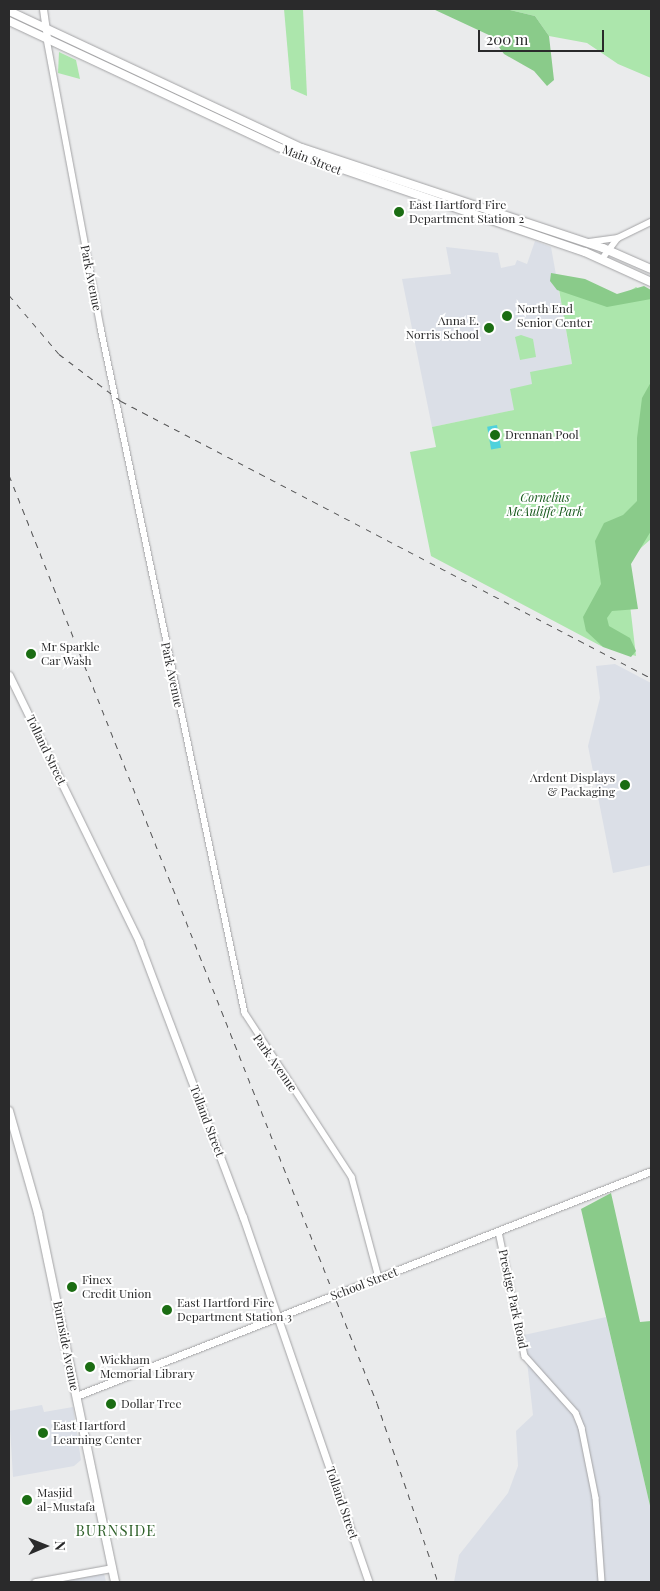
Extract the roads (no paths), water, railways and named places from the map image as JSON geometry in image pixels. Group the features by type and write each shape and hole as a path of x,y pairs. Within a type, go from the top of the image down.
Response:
{"main road":[{"path":"42,9 47,39"},
{"name":"Main Street","path":"9,11 276,137 402,183 587,243"},
{"name":"Main Street","path":"9,21 249,135 400,191 602,259"},
{"path":"400,191 402,183"},
{"path":"587,243 606,249 651,269"},
{"path":"602,259 651,282"},
{"name":"Tolland Street","path":"9,675 139,942 279,1317 369,1582"},
{"name":"Burnside Avenue","path":"9,1111 38,1213 115,1582"},
{"name":"School Street","path":"76,1396 651,1171"},
{"path":"35,1582 112,1568"}],"street":[{"name":"Park Avenue","path":"47,39 101,328 245,1013 352,1177 379,1278"},
{"name":"Main Street","path":"602,259 606,249 618,238 651,222"},
{"name":"Main Street","path":"587,243 618,238"},
{"name":"Prestige Park Road","path":"499,1232 525,1356 576,1413 582,1428 596,1498 602,1582"}],"water":[{"path":"497,425 501,448 491,449 487,427"}],"railway":[{"path":"9,295 59,354 121,401 651,678"},
{"path":"9,475 377,1403 438,1582"}],"place":[{"name":"East Hartford Fire Department Station 2","path":"399,212"},
{"name":"North End Senior Center","path":"507,316"},
{"name":"Anna E. Norris School","path":"489,328"},
{"name":"Drennan Pool","path":"495,435"},
{"name":"Mr Sparkle Car Wash","path":"31,654"},
{"name":"Ardent Displays & Packaging","path":"625,785"},
{"name":"Finex Credit Union","path":"72,1287"},
{"name":"East Hartford Fire Department Station 3","path":"167,1310"},
{"name":"Wickham Memorial Library","path":"90,1367"},
{"name":"Dollar Tree","path":"111,1404"},
{"name":"East Hartford Learning Center","path":"43,1433"},
{"name":"Masjid al-Mustafa","path":"27,1500"}],"district":[{"name":"BURNSIDE","path":"116,1531"}],"park label":[{"name":"Cornelius McAuliffe Park","path":"545,505"}]}
